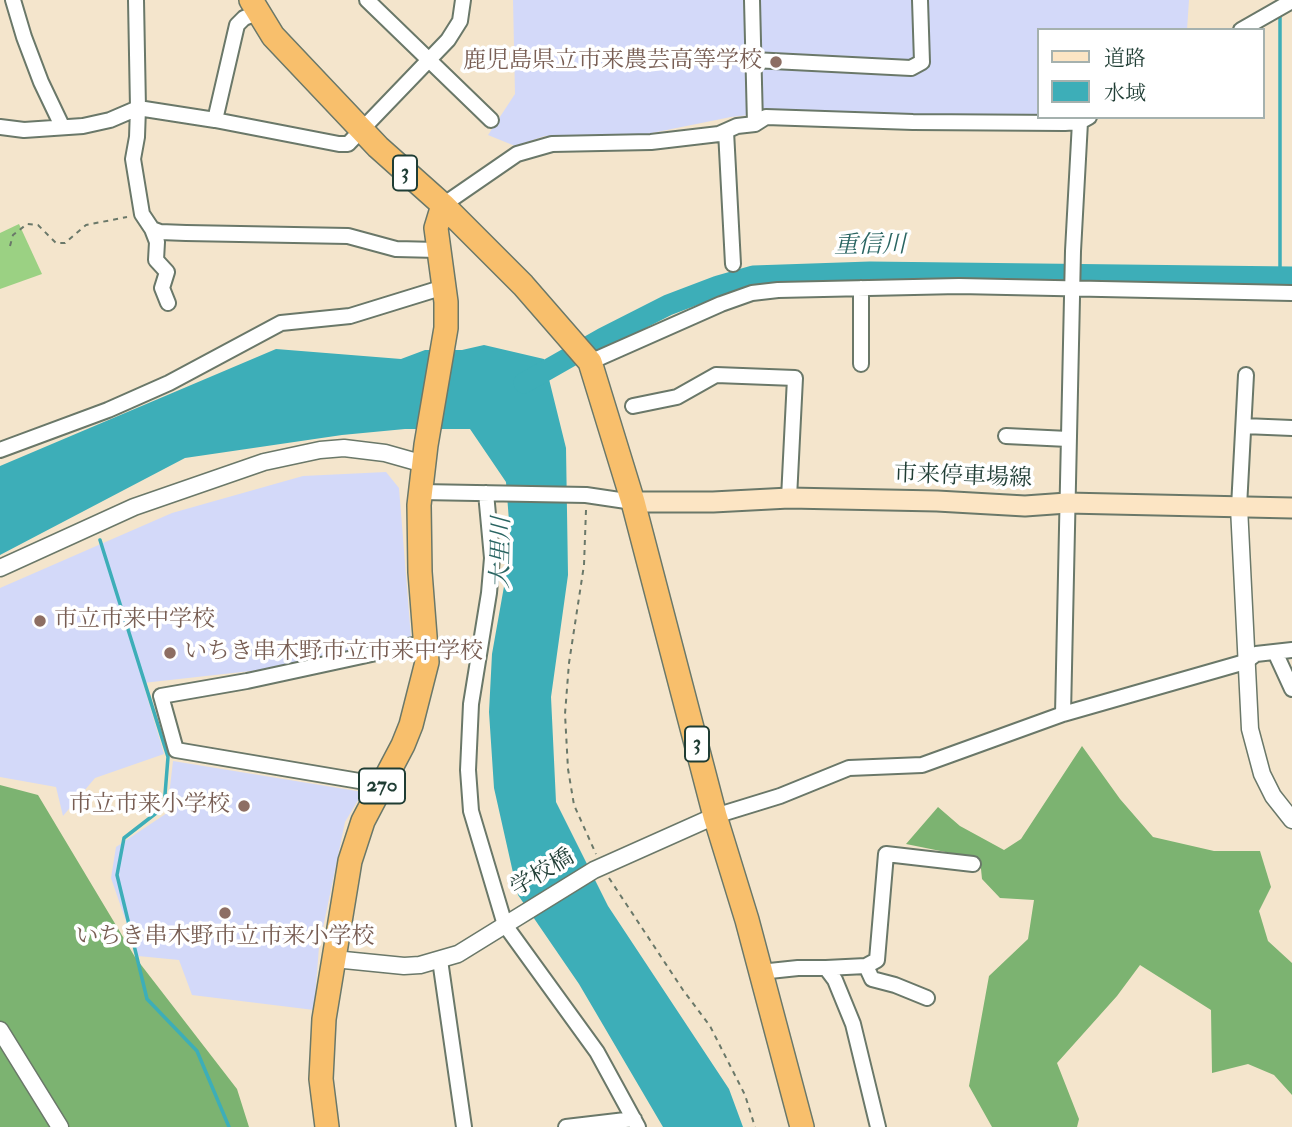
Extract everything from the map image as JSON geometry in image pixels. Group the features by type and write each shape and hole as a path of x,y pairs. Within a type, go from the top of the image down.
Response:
{"highway":[{"name":"3","path":"258,5 272,36 406,174 443,205 523,285 590,362 633,502 715,816 747,920 802,1127"},
{"name":"270","path":"327,1127 321,1079 322,1051 344,887 363,821 411,725 424,677 427,642 419,551 421,492 447,316 436,222 443,205"}],"main road":[{"name":"市来停車場線","path":"633,502 789,498 1025,506 1067,503 1292,508"}],"street":[{"path":"13,0 41,82 62,125"},
{"path":"136,0 138,108 133,159 142,214 158,242 156,260 167,272 162,288 168,303"},
{"path":"367,0 491,120"},
{"path":"0,127 24,130 62,125 83,126 110,120 138,108 348,144 448,40 460,21 463,0"},
{"path":"752,0 755,124"},
{"path":"753,60 911,68 922,62 920,0"},
{"path":"1245,28 1292,1"},
{"path":"215,120 237,25 258,5"},
{"path":"443,205 517,154 552,144 650,142 726,131 737,126 755,124 766,117 913,122 1084,119 1073,251 1063,714"},
{"path":"726,131 733,264"},
{"path":"152,229 186,233 348,236 397,249 438,250"},
{"path":"590,362 696,314 752,293 778,290 959,286 1292,293"},
{"path":"0,450 108,410 169,383 281,323 350,316 444,287"},
{"path":"861,288 861,364"},
{"path":"633,406 677,397 716,375 795,378 789,498"},
{"path":"1246,375 1239,507 1250,730 1262,774 1273,796 1292,820"},
{"path":"1244,426 1292,428"},
{"path":"1006,436 1068,439"},
{"path":"0,568 134,507 264,462 320,450 344,448 425,454"},
{"path":"421,492 582,495 633,502"},
{"path":"489,493 492,558 471,704 468,770 471,811 510,921 597,1052 636,1123 566,1127"},
{"path":"383,785 176,750 161,696 247,681 427,642"},
{"path":"715,816 780,796 849,768 922,765 1063,714 1245,662 1256,654 1292,650"},
{"path":"1275,652 1292,689"},
{"name":"学校橋","path":"334,959 404,966 458,954 598,869 715,816"},
{"path":"760,972 866,966 877,960 886,854 973,864"},
{"path":"440,960 464,1127"},
{"path":"866,966 872,979 927,998"},
{"path":"826,968 835,981 853,1024 878,1127"},
{"path":"0,1030 60,1127"}],"path":[{"path":"10,246 13,235 27,224 38,225 56,243 65,243 86,225 142,214"},
{"path":"582,495 584,565 569,663 565,714 568,769 574,804 598,869 710,1026 746,1095 755,1127"}],"shaded area":[{"name":"鹿児島県立市来農芸高等学校","path":"513,0 1189,0 1187,28 1036,28 1036,117 769,113 731,117 647,134 545,136 515,146 488,135 515,94"},
{"name":"いちき串木野市立市来中学校","path":"386,472 399,488 411,638 269,669 143,683 164,754 95,778 63,816 56,787 0,777 0,588 172,513 303,476"},
{"name":"いちき串木野市立市来小学校","path":"173,761 363,792 345,822 319,947 314,1010 192,995 179,960 138,956 111,878 116,847 167,813"}],"green space":[{"path":"19,224 42,274 0,289 0,233"},
{"path":"1082,746 1120,799 1153,837 1214,851 1260,851 1271,887 1259,911 1268,941 1292,963 1292,1095 1274,1075 1248,1064 1212,1073 1211,1010 1140,965 1117,996 1057,1063 1079,1119 1077,1127 992,1127 969,1086 989,976 1028,939 1034,900 1000,898 982,879 980,859 906,844 938,807 960,826 1004,850 1021,839"},
{"path":"0,785 38,795 135,957 237,1089 249,1127 0,1127"}],"water":[{"path":"484,345 544,359 566,448 568,575 551,697 556,802 608,906 729,1089 743,1127 663,1127 579,984 518,895 494,788 489,712 492,654 511,547 506,482 470,429 405,429 342,435 185,458 0,555 0,466 276,349 401,359 425,350 462,350"}],"waterway":[{"path":"1280,13 1280,277"},
{"name":"重信川","path":"524,383 668,305 753,276 870,272 1292,277"},
{"path":"100,540 168,757 164,807 124,838 117,875 147,999 197,1051 229,1127"}],"place":[{"name":"鹿児島県立市来農芸高等学校","path":"776,62"},
{"name":"市立市来中学校","path":"40,621"},
{"name":"いちき串木野市立市来中学校","path":"170,653"},
{"name":"市立市来小学校","path":"244,806"},
{"name":"いちき串木野市立市来小学校","path":"225,913"}],"water label":[{"name":"大里川","path":"503,553"}]}
